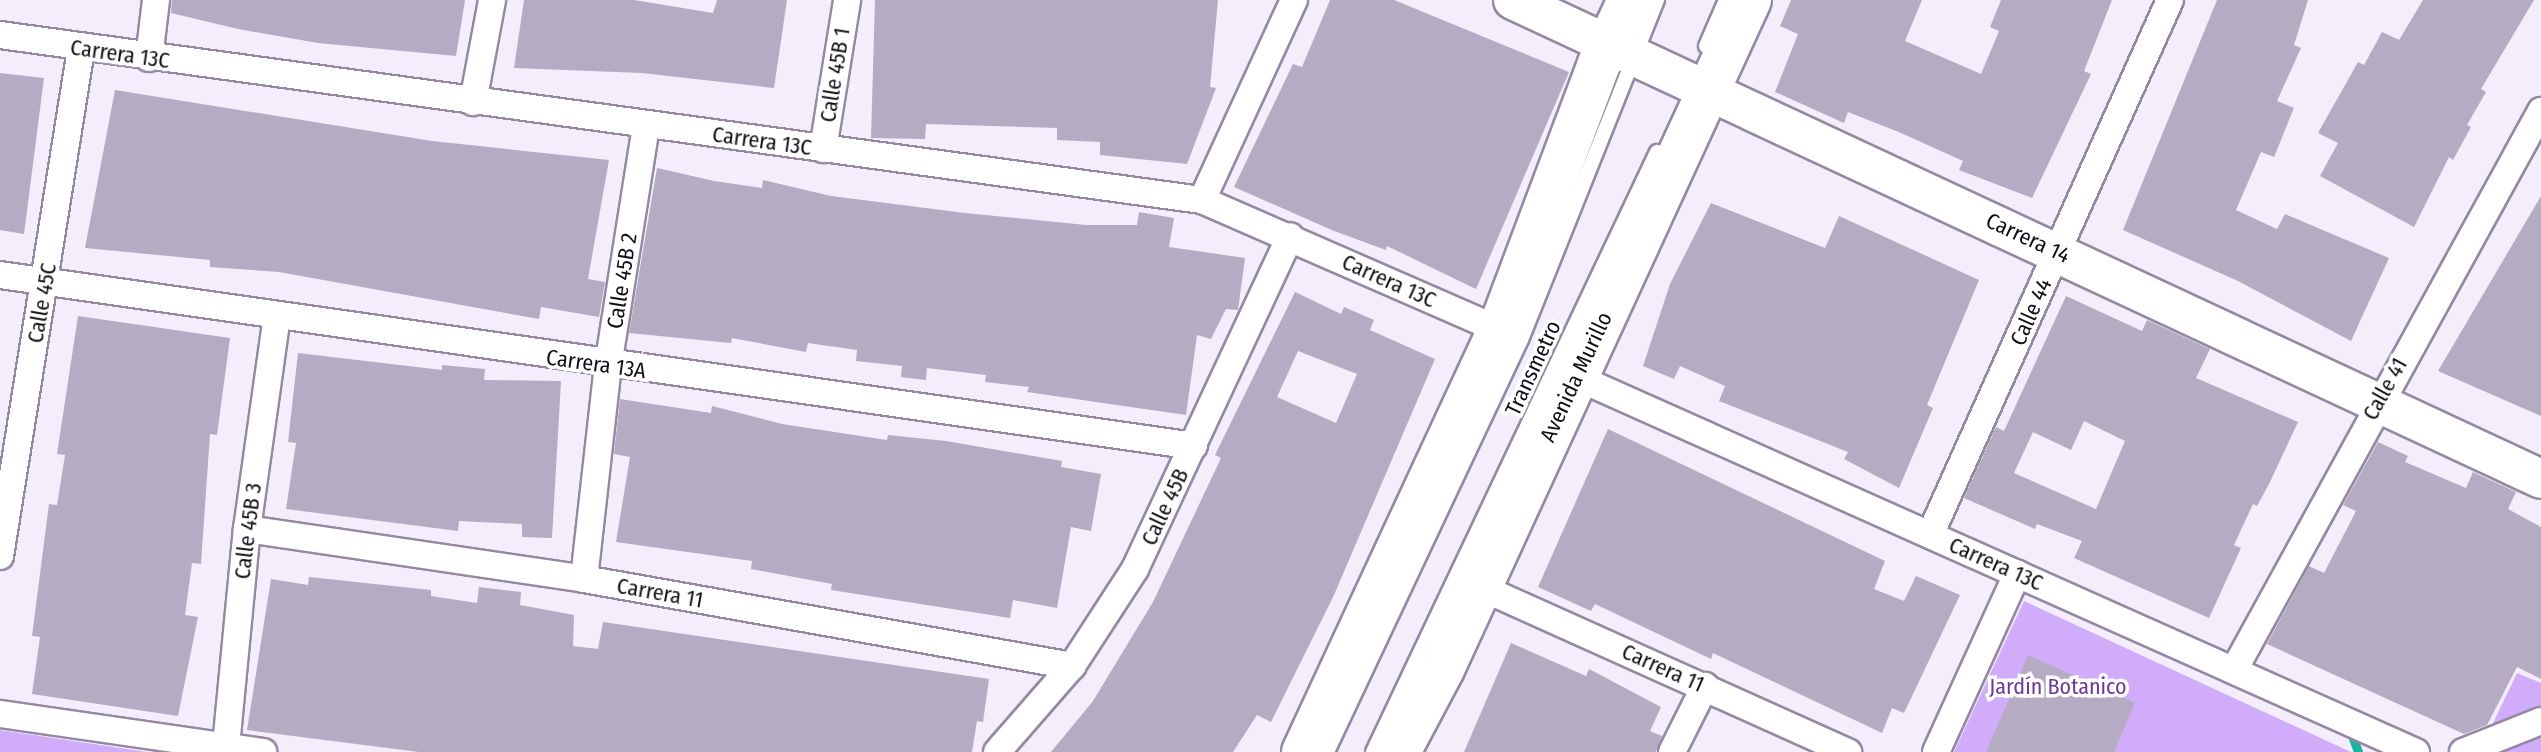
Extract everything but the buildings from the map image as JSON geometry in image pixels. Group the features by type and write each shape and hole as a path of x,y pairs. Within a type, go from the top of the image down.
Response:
{"main road":[{"path":"1303,752 1499,330 1621,48 1629,0"},
{"name":"Avenida Murillo","path":"1399,752 1576,377 1694,90 1750,0"}],"street":[{"path":"149,58 156,0"},
{"path":"473,102 492,0"},
{"name":"Calle 45B 1","path":"823,149 847,0"},
{"path":"1202,200 1294,0"},
{"name":"Carrera 14","path":"1513,0 1621,48 1694,90 2058,252 2541,479"},
{"name":"Calle 44","path":"1930,535 2170,0"},
{"name":"Carrera 13C","path":"0,35 81,49 1202,200 1499,330"},
{"name":"Calle 45C","path":"0,556 4,496 46,282 81,49"},
{"name":"Calle 41","path":"2234,670 2376,404 2541,111"},
{"name":"Calle 45B 2","path":"584,579 608,366 646,125"},
{"name":"Calle 45B","path":"997,752 1072,666 1135,569 1290,236"},
{"name":"Carrera 13A","path":"0,275 608,366 1194,446"},
{"name":"Calle 45B 3","path":"226,746 247,529 277,316"},
{"name":"Carrera 13C","path":"1576,377 2416,752"},
{"name":"Carrera 11","path":"247,529 584,579 1072,666"},
{"path":"1936,752 2017,574"},
{"name":"Carrera 11","path":"1478,586 1848,752"},
{"path":"1672,752 1705,686"},
{"path":"0,714 263,752"},
{"path":"2463,752 2541,721"}],"lane":[{"name":"Transmetro","path":"1327,752 1521,340 1621,48 1657,0"},
{"path":"1694,90 1726,0"},
{"name":"Transmetro","path":"1373,752 1439,621 1668,130"}],"green space":[{"name":"Jardín Botanico","path":"2024,601 2351,752 1954,752"},
{"path":"2517,673 2541,683 2541,752 2500,752 2483,744"},
{"path":"0,730 147,752 0,752"}],"waterway":[{"path":"2349,728 2358,752"}]}
